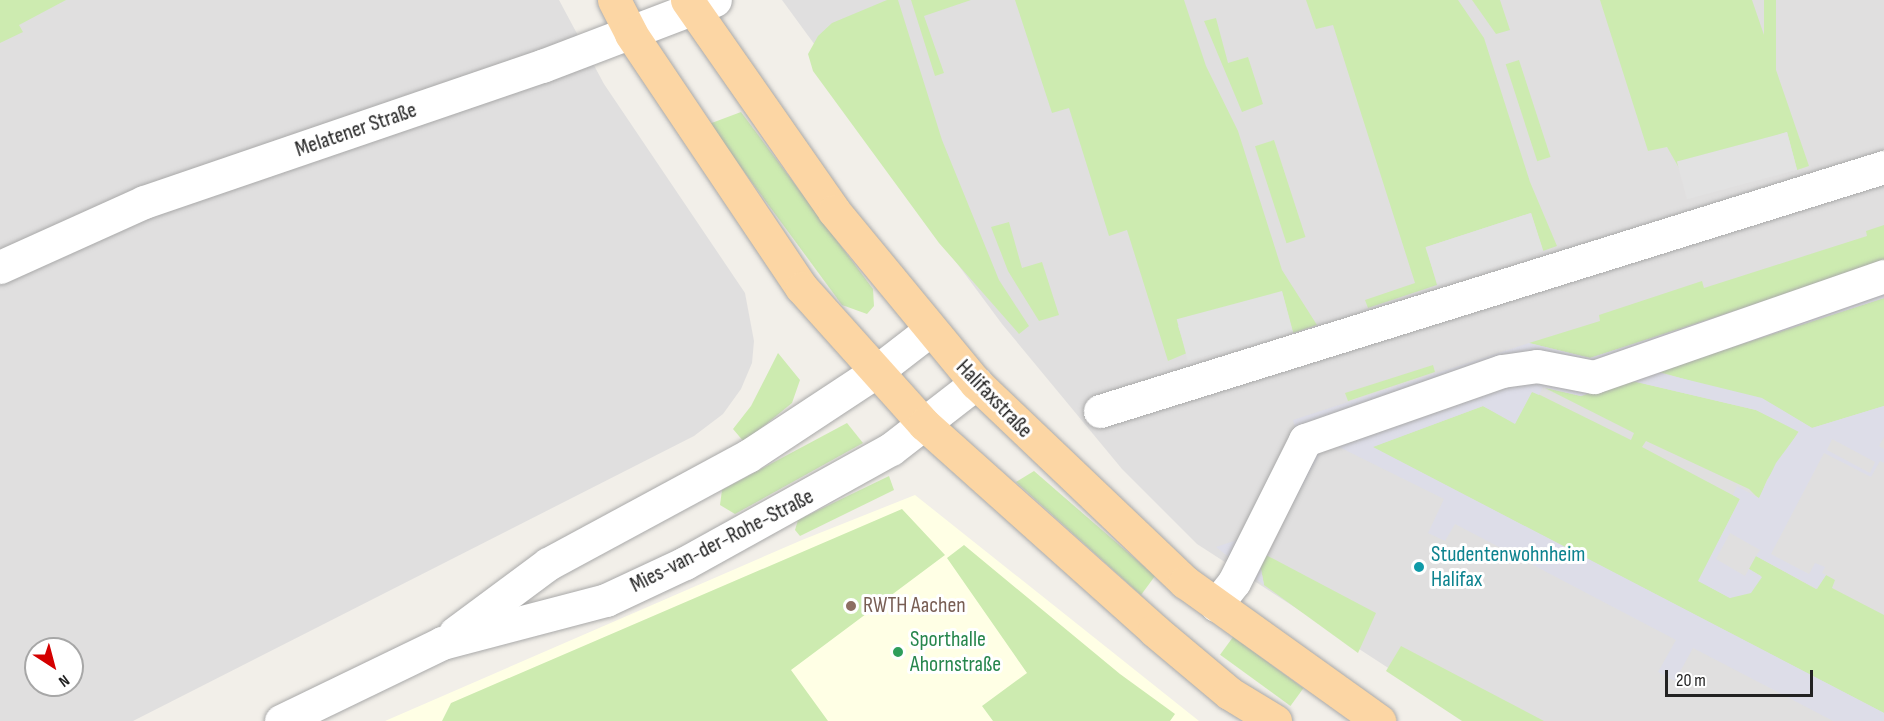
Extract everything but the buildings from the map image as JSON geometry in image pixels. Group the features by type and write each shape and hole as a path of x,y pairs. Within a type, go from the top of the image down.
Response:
{"main road":[{"path":"614,0 631,34 802,288 924,424 1154,630 1229,693 1275,721"},
{"name":"Halifaxstraße","path":"697,3 834,211 976,383 1185,582 1379,721"}],"street":[{"name":"Melatener Straße","path":"0,267 144,201 631,34 697,3"},
{"path":"1100,411 1884,167"},
{"path":"1216,604 1234,582 1305,440 1502,371 1537,366 1594,376 1884,276"},
{"name":"Mies-van-der-Rohe-Straße","path":"281,721 442,643 548,564 748,456 877,371 930,330"},
{"name":"Mies-van-der-Rohe-Straße","path":"442,643 606,600 834,484 924,424 976,383"}],"shaded area":[{"path":"0,0 559,0 604,84 745,293 754,341 752,363 741,389 723,414 694,436 133,721 0,721"},
{"path":"782,0 1884,0 1884,721 1488,721 1413,684 1197,544 1122,469 1002,324 884,165 823,56"},
{"path":"1787,132 1797,170 1687,199 1677,162"},
{"path":"1531,213 1543,251 1438,285 1425,247"},
{"path":"1884,263 1884,298 1656,372 1762,398 1812,428 1884,406 1884,437 1879,446 1884,449 1884,463 1880,461 1871,477 1824,453 1771,554 1809,574 1815,563 1825,567 1822,573 1826,575 1817,589 1756,556 1760,550 1730,533 1716,559 1745,576 1749,569 1762,577 1751,593 1730,598 1698,581 1740,499 1733,495 1737,486 1759,498 1776,463 1799,432 1756,410 1628,380 1581,396 1543,387 1539,395 1532,392 1515,424 1483,406 1373,447 1884,713 1884,721 1833,721 1693,648 1675,681 1658,672 1676,640 1455,524 1445,541 1428,533 1444,499 1327,441 1260,564 1264,585 1216,547 1237,540 1296,430 1293,420 1529,343 1590,358","holes":["1832,439 1875,462 1870,473 1827,450"]},
{"path":"1282,291 1293,333 1188,361 1177,319"},
{"name":"RWTH Aachen","path":"915,495 1199,721 385,721 802,540"}],"green space":[{"path":"0,0 66,0 19,25 23,32 0,43"},
{"path":"887,0 898,0 942,140 999,280 1029,326 1019,334 939,243 813,71 808,54 818,36 832,23"},
{"path":"911,0 971,0 924,16 944,73 935,76"},
{"path":"1015,0 1184,0 1206,66 1238,131 1282,270 1317,325 1293,333 1282,292 1178,326 1187,353 1168,361 1127,230 1109,236 1069,108 1052,113"},
{"path":"1306,0 1458,0 1484,38 1530,182 1557,246 1543,251 1531,213 1426,247 1437,285 1368,308 1365,300 1415,283 1333,25 1316,29"},
{"path":"1472,0 1500,0 1510,30 1496,34"},
{"path":"1600,0 1752,0 1809,166 1797,170 1787,132 1679,168 1667,147 1648,151"},
{"path":"1764,0 1776,0 1776,87 1764,87"},
{"path":"1216,18 1228,63 1248,57 1263,104 1242,112 1204,21"},
{"path":"1519,60 1551,157 1537,161 1506,64"},
{"path":"741,112 873,289 874,306 867,314 842,305 709,124"},
{"path":"1274,140 1306,237 1286,243 1255,146"},
{"path":"1009,222 1022,268 1042,262 1059,315 1039,321 1008,271 991,227"},
{"path":"1884,225 1884,262 1590,358 1529,343 1600,321 1599,315 1702,281 1704,288 1867,236 1866,231"},
{"path":"1884,298 1884,406 1812,428 1771,404 1656,371"},
{"path":"778,353 800,380 792,403 744,442 733,429 751,406"},
{"path":"1433,365 1435,372 1348,401 1345,393"},
{"path":"1628,380 1756,410 1799,431 1767,480 1759,499 1749,489 1646,441 1642,447 1740,499 1699,581 1730,598 1761,576 1749,569 1756,556 1816,589 1826,575 1835,580 1832,588 1884,615 1884,713 1372,447 1483,406 1515,423 1532,391 1631,440 1634,433 1545,388 1581,396"},
{"path":"847,423 863,443 735,514 720,505 722,490"},
{"path":"1034,471 1155,576 1141,595 1016,482"},
{"path":"889,476 894,490 800,536 795,530 798,520"},
{"path":"902,509 945,555 791,670 828,721 442,721 451,703"},
{"path":"964,545 1120,674 1175,714 1170,721 993,721 982,706 1027,673 947,558"},
{"path":"1266,555 1376,613 1358,653 1264,585 1260,564"},
{"path":"1233,637 1303,688 1290,706 1220,655"},
{"path":"1401,646 1544,721 1462,721 1386,671"}],"place":[{"name":"Studentenwohnheim Halifax","path":"1419,567"},
{"name":"RWTH Aachen","path":"851,606"},
{"name":"Sporthalle Ahornstraße","path":"898,652"}]}
